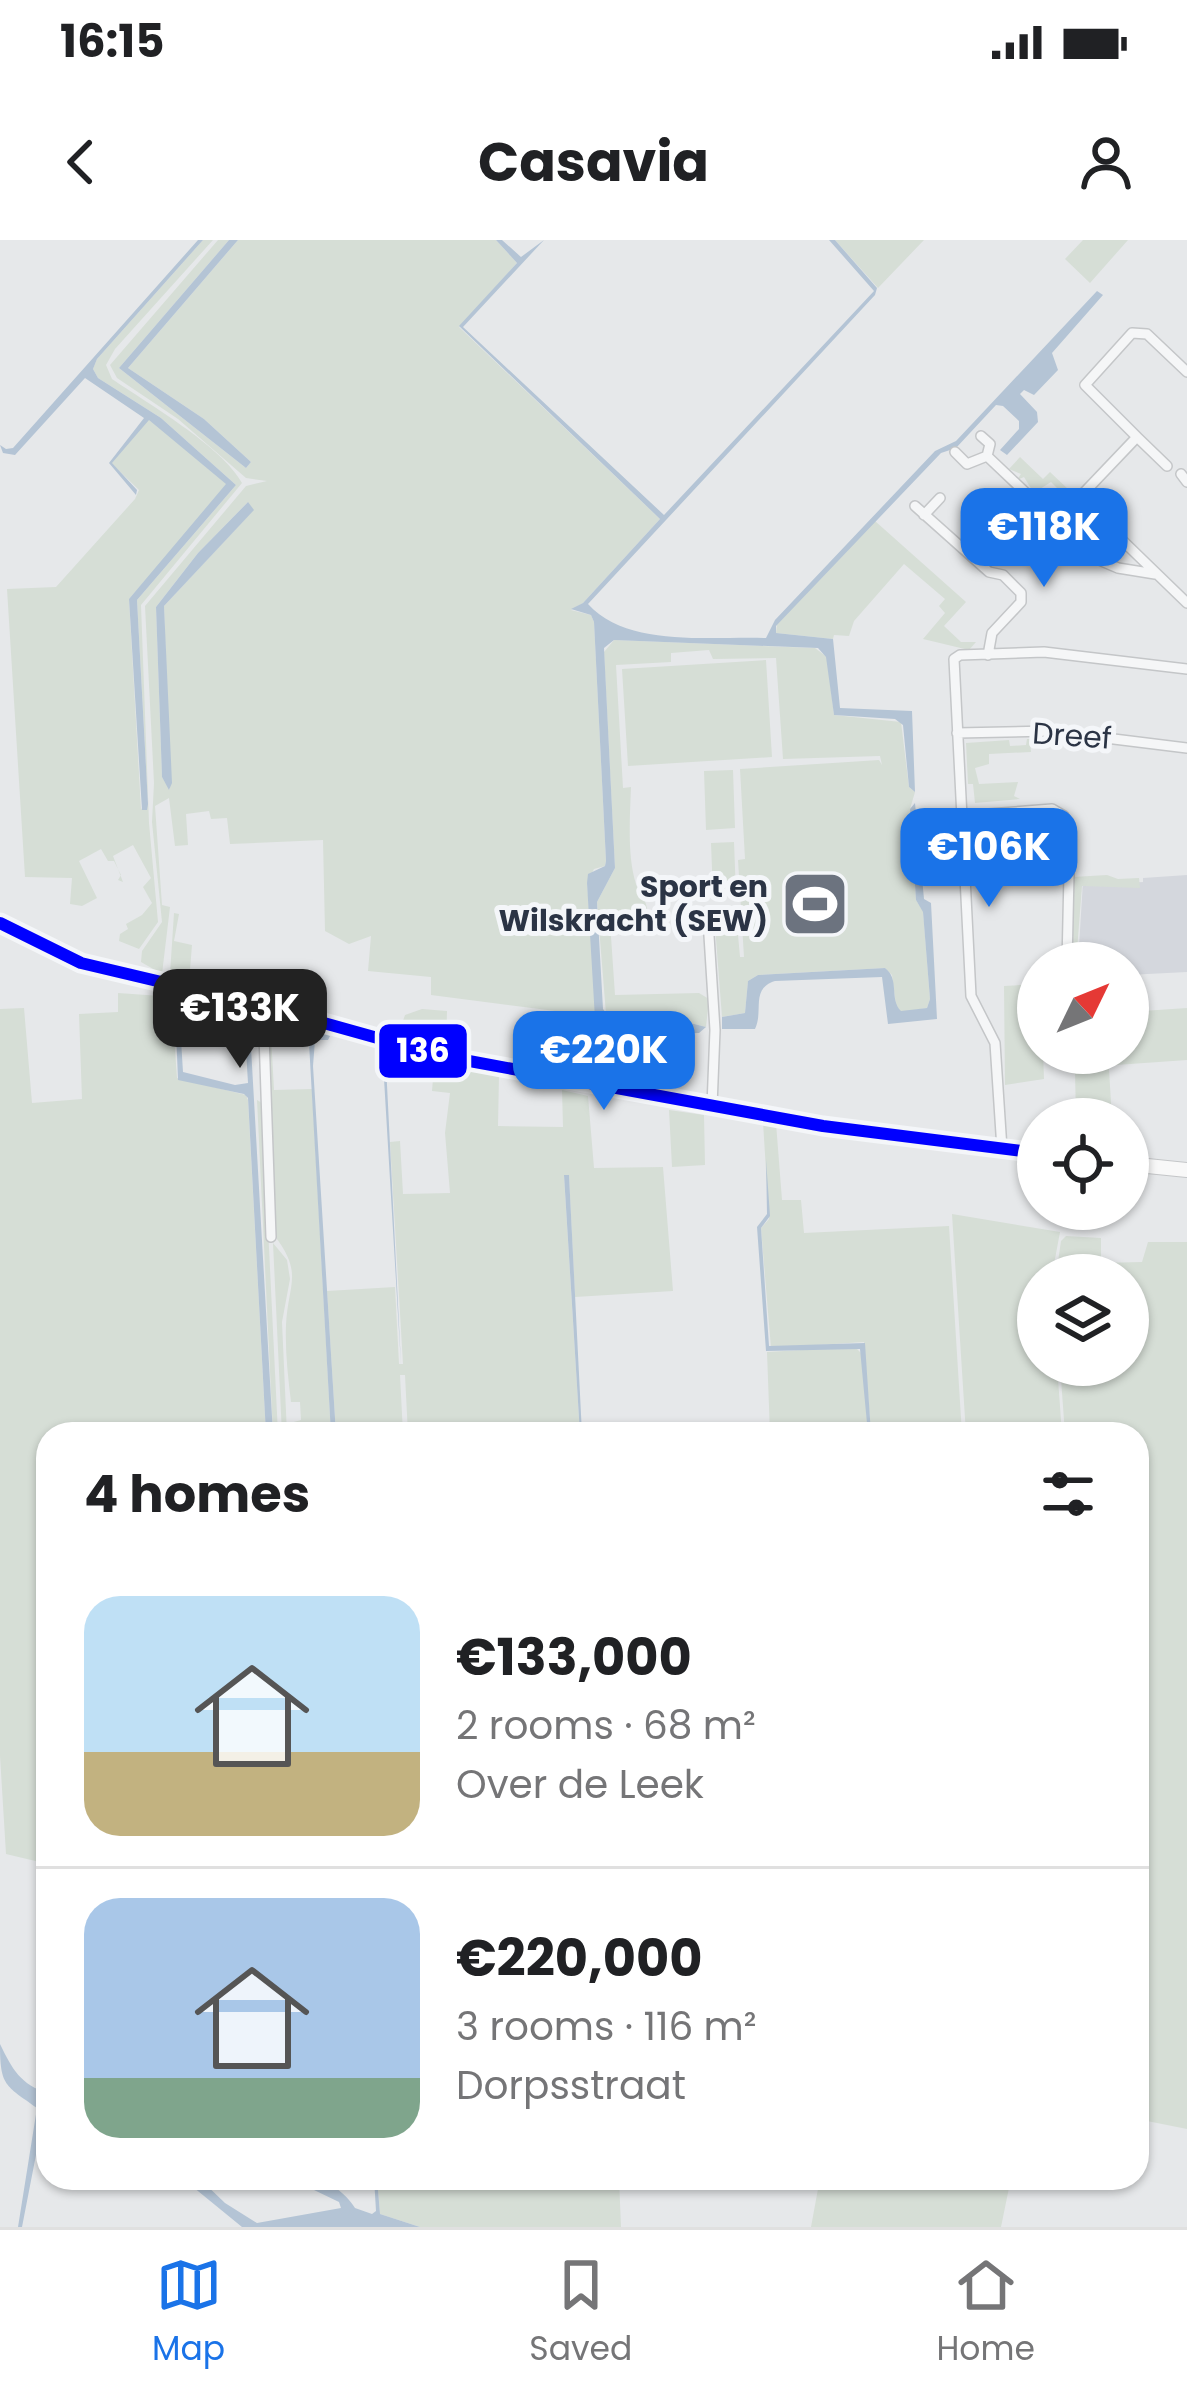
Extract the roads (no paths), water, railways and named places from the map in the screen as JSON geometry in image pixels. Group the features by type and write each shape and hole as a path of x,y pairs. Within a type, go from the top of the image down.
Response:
{"street":[{"path":"1167,466 1087,389 1085,380 1138,331 1187,372"},
{"path":"981,436 990,444 987,456"},
{"path":"1057,521 1137,437"},
{"path":"956,452 967,464 987,456"},
{"path":"987,456 1093,555 1118,568 1157,574"},
{"path":"970,555 1027,493"},
{"path":"940,498 920,510 989,572 1003,575 1022,598 992,633 988,655"},
{"path":"1093,555 1120,540 1187,603"},
{"path":"1003,1149 995,1043 971,996 954,659 1044,652 1187,669"},
{"name":"Dreef","path":"957,733 1049,731 1187,748"},
{"path":"962,816 1052,809 1064,817 1067,942"},
{"path":"708,920 715,1030 712,1106"},
{"path":"0,923 80,963 263,1006 442,1056 823,1126 1017,1151"},
{"path":"263,1006 271,1237"},
{"path":"1149,1166 1187,1170"}],"water":[{"path":"198,240 203,240 93,369 98,378 161,418 236,485 137,600 148,804 142,810 129,599 226,484 149,420 112,463 137,490 136,495 109,463 144,418 85,378 15,455 3,453 0,445 13,448"},
{"path":"229,240 238,240 128,368 204,419 251,462 246,468 119,368"},
{"path":"496,240 521,257 544,240 463,327 664,515 874,291 829,240 835,240 877,288 588,604 625,628 671,637 766,638 775,620 935,451 956,441 1097,291 1103,295 1052,353 1058,370 1034,395 1024,390 1020,394 1037,412 1038,422 1007,455 1000,450 1019,429 1019,421 996,405 956,448 941,453 776,626 776,633 833,639 840,708 912,711 915,792 909,787 903,725 895,719 834,715 826,657 818,648 614,640 604,648 615,868 597,902 603,1009 609,1017 663,1016 706,1027 699,1033 672,1034 665,1040 648,1032 598,1024 595,1019 587,883 588,874 606,861 594,622 591,615 571,609 583,603 660,519 459,326 517,263"},
{"path":"248,502 254,510 164,606 169,790 162,777 156,607 198,553"},
{"path":"915,803 924,899 931,903 937,1019 888,1024 882,977 775,981 760,995 755,1029 722,1029 722,1017 745,1013 748,981 758,975 885,968 901,1011 927,1008 923,912 916,900 910,809"},
{"path":"175,1005 179,1007 183,1072 235,1085 248,1083 245,1033 248,1017 255,1014 250,1030 272,1422 265,1422 248,1098 178,1080"},
{"path":"301,1027 330,1036 315,1040 313,1066 335,1422 330,1422 309,1043"},
{"path":"386,1051 395,1053 386,1065 401,1365 383,1062"},
{"path":"766,1159 770,1216 761,1228 769,1346 865,1343 870,1422 860,1349 766,1351 757,1227 767,1214"},
{"path":"564,1175 569,1175 579,1422"},
{"path":"0,2044 18,2075 36,2087 36,2107 7,2083"},
{"path":"36,2114 36,2155 22,2227 18,2227"},
{"path":"197,2190 211,2190 257,2223 341,2208 339,2202 314,2190 338,2190 355,2208 372,2214 378,2190 380,2214 420,2227 242,2227"}],"place":[{"name":"Sport en Wilskracht (SEW)","path":"815,904"}]}
